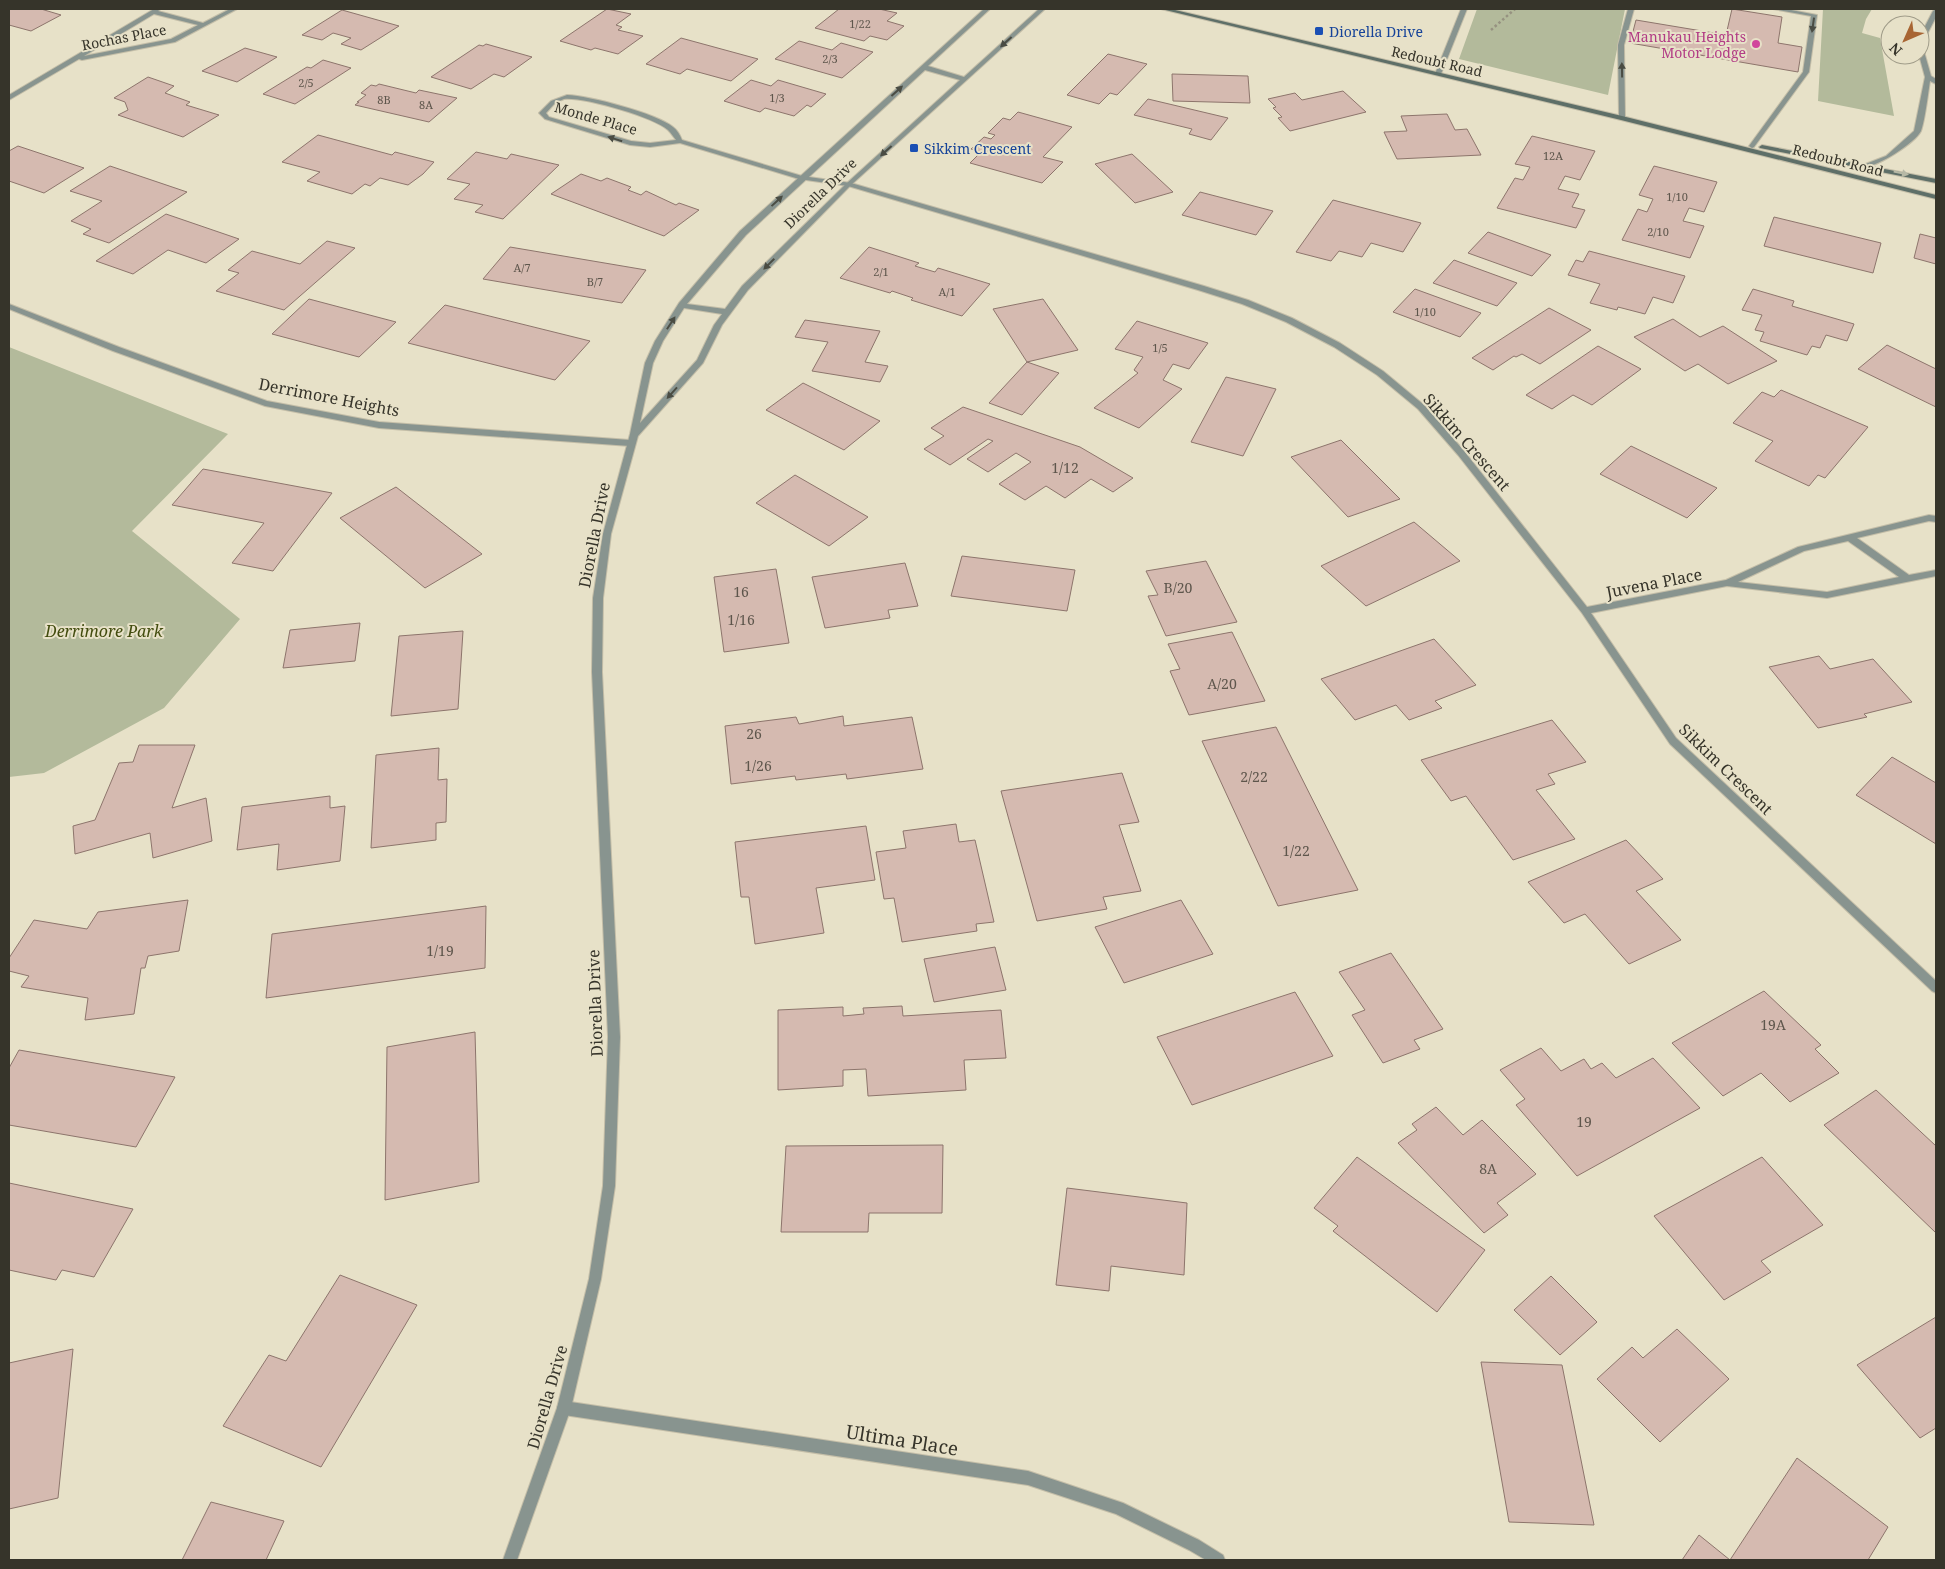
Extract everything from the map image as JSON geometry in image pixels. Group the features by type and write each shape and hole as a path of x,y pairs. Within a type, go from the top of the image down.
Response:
{"main road":[{"name":"Redoubt Road","path":"1164,9 1622,118 1936,197"},
{"name":"Redoubt Road","path":"1646,125 1936,181"}],"street":[{"name":"Rochas Place","path":"76,59 173,41 234,9"},
{"name":"Diorella Drive","path":"510,1560 564,1408 594,1279 609,1186 614,1038 597,672 598,598 607,534 632,439 649,363 659,341 682,305 743,233 987,9"},
{"name":"Diorella Drive","path":"632,439 700,361 718,325 746,288 849,184 1042,9"},
{"path":"1438,74 1464,9"},
{"path":"1622,118 1622,44 1631,9"},
{"path":"1752,146 1806,72 1814,15 1776,9"},
{"name":"Rochas Place","path":"9,98 156,10 204,25"},
{"path":"1930,23 1936,11"},
{"path":"1865,166 1888,157 1917,132 1928,77 1925,65"},
{"path":"923,67 966,78"},
{"path":"1928,77 1936,82"},
{"name":"Monde Place","path":"680,140 671,128 647,118 574,97 557,100 549,104 542,113 548,118 630,143 650,145 680,140 801,178"},
{"name":"Sikkim Crescent","path":"801,178 849,184 1245,302 1290,320 1337,345 1380,373 1421,407 1461,453 1585,611 1673,741 1936,988"},
{"path":"682,305 727,312"},
{"name":"Derrimore Heights","path":"9,306 116,349 265,403 378,425 632,439"},
{"name":"Juvena Place","path":"1585,611 1728,584 1801,549 1929,518 1936,519"},
{"path":"1849,537 1908,579"},
{"name":"Juvena Place","path":"1728,584 1827,595 1936,573"},
{"name":"Ultima Place","path":"564,1408 1028,1478 1118,1508 1194,1545 1218,1560"}],"path":[{"path":"1510,12 1515,9"}],"green space":[{"path":"1477,9 1625,9 1608,95 1459,59"},
{"path":"1823,9 1872,9 1866,19 1862,33 1880,38 1880,65 1885,65 1894,116 1818,101"},
{"name":"Derrimore Park","path":"9,347 228,434 132,531 240,619 164,708 44,773 9,777"}],"building":[{"path":"9,9 41,9 61,15 31,31 9,25"},
{"path":"607,9 631,14 616,25 622,27 618,30 643,36 618,54 595,48 591,50 560,41"},
{"path":"839,9 879,9 897,13 887,21 904,26 887,40 870,36 864,41 815,28"},
{"path":"1732,9 1782,17 1778,43 1802,47 1798,72 1630,43 1636,20 1726,35"},
{"path":"342,10 399,26 361,50 341,44 351,38 333,33 322,40 302,35"},
{"path":"681,38 758,59 731,81 687,69 680,74 646,64"},
{"path":"799,41 832,50 841,43 873,52 842,78 775,59"},
{"path":"486,44 532,57 504,77 494,74 471,89 431,77 479,45 483,46"},
{"path":"245,48 277,57 237,82 202,71"},
{"path":"1108,54 1147,64 1117,95 1110,93 1099,104 1067,95"},
{"path":"323,60 351,68 295,104 263,94 307,67 311,68"},
{"path":"1172,74 1248,76 1250,103 1173,101"},
{"path":"148,77 174,86 165,93 190,102 186,105 219,115 183,137 118,115 128,110 125,102 114,98"},
{"path":"751,80 771,86 778,80 826,94 811,107 807,105 794,116 765,108 760,112 724,101"},
{"path":"379,84 416,93 419,90 457,98 429,122 355,105 366,95 361,93 371,85 376,86"},
{"path":"1343,91 1366,112 1290,131 1278,118 1282,117 1273,108 1276,107 1268,99 1295,93 1302,100"},
{"path":"1148,99 1228,118 1211,140 1189,134 1192,129 1134,115"},
{"path":"1018,112 1072,127 1043,157 1063,162 1042,183 970,163 981,152 971,149 984,137 991,139 995,135 988,133 1003,118 1010,120"},
{"path":"1447,114 1455,130 1467,129 1481,155 1397,159 1384,132 1407,131 1401,116"},
{"path":"318,135 392,155 395,152 434,162 423,174 408,185 380,178 370,186 365,184 352,194 307,181 320,172 282,162"},
{"path":"1532,136 1595,151 1580,180 1565,176 1558,189 1579,194 1572,207 1585,210 1576,228 1497,208 1515,178 1523,180 1530,167 1515,164"},
{"path":"18,146 84,168 44,193 9,181 9,151"},
{"path":"476,152 507,159 511,154 559,165 503,219 475,212 483,205 454,199 470,184 447,179"},
{"path":"1132,154 1173,192 1135,203 1095,164"},
{"path":"110,166 187,192 109,243 83,234 91,229 71,221 102,201 70,191"},
{"path":"1654,166 1717,182 1704,212 1689,208 1683,221 1704,226 1690,258 1622,240 1638,209 1647,212 1653,199 1639,195"},
{"path":"581,174 601,181 607,178 631,187 628,190 641,195 646,191 676,205 679,203 699,210 664,236 551,194"},
{"path":"1200,192 1273,211 1256,235 1182,215"},
{"path":"1333,200 1421,223 1403,252 1371,243 1362,257 1339,251 1331,261 1296,252"},
{"path":"166,214 239,239 206,263 168,250 133,274 96,261"},
{"path":"1774,217 1881,243 1873,273 1764,246"},
{"path":"1488,232 1551,255 1532,276 1468,253"},
{"path":"1920,234 1936,238 1936,264 1914,258"},
{"path":"327,241 355,248 284,310 216,291 239,273 228,270 252,251 300,264"},
{"path":"510,247 646,270 622,303 483,279"},
{"path":"869,247 919,263 915,266 935,272 938,268 990,284 962,316 911,300 913,298 892,291 890,293 840,278"},
{"path":"1589,251 1685,276 1673,303 1653,297 1645,314 1618,307 1617,310 1590,303 1600,284 1568,275 1576,260 1583,262"},
{"path":"1454,260 1517,283 1497,306 1433,283"},
{"path":"1415,289 1481,313 1460,337 1393,312"},
{"path":"1753,289 1794,301 1792,306 1854,324 1847,341 1826,335 1820,348 1812,346 1807,355 1760,341 1764,332 1755,330 1762,315 1742,310"},
{"path":"309,299 396,322 359,357 272,334"},
{"path":"1043,299 1078,350 1027,362 993,309"},
{"path":"445,305 590,341 555,380 408,343"},
{"path":"1549,308 1591,330 1540,364 1522,354 1514,356 1493,370 1472,358"},
{"path":"1673,319 1700,337 1723,326 1777,361 1728,384 1698,364 1685,371 1634,337"},
{"path":"805,320 880,331 865,362 888,366 880,382 812,371 828,342 795,337"},
{"path":"1137,321 1208,343 1189,369 1173,364 1163,380 1182,389 1139,428 1094,408 1138,373 1134,370 1143,357 1115,349"},
{"path":"1887,345 1936,369 1936,407 1858,369"},
{"path":"1598,346 1641,369 1592,405 1573,395 1552,409 1526,395"},
{"path":"1027,362 1059,373 1022,415 989,403"},
{"path":"1226,377 1276,389 1243,456 1191,442"},
{"path":"803,383 880,421 844,450 766,410"},
{"path":"1781,390 1868,427 1825,478 1818,475 1809,486 1755,461 1773,441 1733,423 1762,392 1774,397"},
{"path":"963,407 1080,447 1133,478 1113,492 1091,479 1065,498 1046,486 1025,500 999,484 1031,462 1016,453 988,472 967,459 993,441 988,439 950,465 924,449 944,436 931,428"},
{"path":"1341,440 1400,499 1348,517 1291,457"},
{"path":"1631,446 1717,488 1687,518 1600,474"},
{"path":"203,469 332,493 273,571 232,563 264,523 172,505"},
{"path":"795,475 868,517 829,546 756,503"},
{"path":"396,487 482,554 425,588 340,518"},
{"path":"1414,522 1460,561 1366,606 1321,566"},
{"path":"962,556 1075,570 1067,611 951,596"},
{"path":"1206,561 1237,622 1166,636 1148,596 1158,595 1146,571"},
{"path":"905,563 918,606 888,610 890,618 825,628 812,577"},
{"path":"776,569 789,643 724,652 714,577"},
{"path":"360,623 355,661 283,668 290,630"},
{"path":"463,631 458,709 391,716 399,636"},
{"path":"1232,632 1265,701 1189,715 1170,671 1180,669 1168,644"},
{"path":"1434,639 1476,685 1435,701 1442,708 1409,720 1396,705 1355,720 1321,679"},
{"path":"1819,656 1830,669 1873,659 1912,702 1864,714 1867,717 1818,728 1769,667"},
{"path":"843,716 844,726 912,717 923,769 847,779 846,774 796,780 795,776 731,784 725,726 796,717 799,724"},
{"path":"1552,720 1586,762 1548,774 1555,784 1536,790 1575,839 1513,860 1466,796 1451,801 1421,760"},
{"path":"1276,727 1358,890 1278,906 1202,741"},
{"path":"139,745 195,745 172,808 206,798 212,841 153,858 150,833 75,854 73,826 95,820 119,763 133,762"},
{"path":"439,748 438,780 447,779 446,822 436,823 436,840 371,848 376,755"},
{"path":"1892,757 1936,783 1936,844 1856,795"},
{"path":"1122,773 1139,822 1119,825 1141,891 1103,897 1107,909 1037,921 1001,791"},
{"path":"330,796 330,808 345,806 340,861 277,870 279,844 237,850 242,807"},
{"path":"956,824 959,842 975,840 994,922 976,924 977,931 902,942 894,898 884,899 876,852 906,848 903,831"},
{"path":"866,826 875,880 816,888 824,933 755,944 749,897 741,897 735,842"},
{"path":"1626,840 1663,879 1636,891 1681,940 1629,964 1585,914 1564,923 1528,882"},
{"path":"188,900 179,951 148,956 145,968 141,968 134,1014 85,1020 88,998 21,987 29,976 9,971 9,958 34,920 87,929 98,912"},
{"path":"1181,900 1213,954 1124,983 1095,927"},
{"path":"486,906 485,968 266,998 272,934"},
{"path":"995,947 1006,990 934,1002 924,959"},
{"path":"1391,953 1443,1029 1414,1040 1420,1049 1383,1063 1352,1015 1365,1010 1339,972"},
{"path":"1764,991 1821,1045 1815,1049 1839,1073 1790,1102 1761,1073 1723,1096 1672,1043"},
{"path":"1295,992 1333,1056 1192,1105 1157,1037"},
{"path":"902,1006 903,1016 1001,1010 1006,1058 964,1060 966,1090 868,1096 866,1069 843,1070 843,1086 778,1090 778,1010 843,1007 843,1016 864,1014 863,1008"},
{"path":"475,1032 479,1182 385,1200 387,1047"},
{"path":"1541,1048 1561,1071 1584,1059 1591,1069 1602,1063 1616,1078 1653,1058 1700,1108 1577,1176 1516,1105 1525,1099 1500,1070"},
{"path":"19,1050 175,1077 136,1147 9,1125 9,1068"},
{"path":"1876,1090 1936,1146 1936,1233 1824,1125"},
{"path":"1436,1107 1463,1135 1482,1120 1536,1174 1497,1203 1508,1215 1484,1233 1398,1143 1417,1130 1412,1124"},
{"path":"943,1145 942,1213 869,1213 868,1232 781,1232 786,1146"},
{"path":"1357,1157 1485,1250 1437,1312 1333,1231 1338,1226 1314,1208"},
{"path":"1762,1157 1823,1225 1761,1261 1771,1272 1724,1300 1654,1216"},
{"path":"9,1183 133,1209 94,1277 62,1270 56,1280 9,1270"},
{"path":"1067,1188 1187,1203 1184,1275 1111,1266 1109,1291 1056,1285"},
{"path":"340,1275 417,1305 321,1467 223,1426 269,1355 286,1361"},
{"path":"1551,1276 1597,1322 1560,1355 1514,1310"},
{"path":"1936,1317 1936,1428 1920,1438 1857,1365"},
{"path":"1677,1329 1729,1379 1660,1442 1597,1379 1632,1347 1643,1358"},
{"path":"73,1349 58,1498 9,1509 9,1363"},
{"path":"1481,1362 1562,1365 1594,1525 1509,1522"},
{"path":"1797,1458 1888,1527 1868,1560 1730,1560"},
{"path":"211,1502 284,1521 266,1560 182,1560"},
{"path":"1699,1535 1730,1560 1682,1560"}],"place":[{"name":"Diorella Drive","path":"1319,31"},
{"name":"Manukau Heights Motor Lodge","path":"1756,44"},
{"name":"Sikkim Crescent","path":"914,148"}]}
